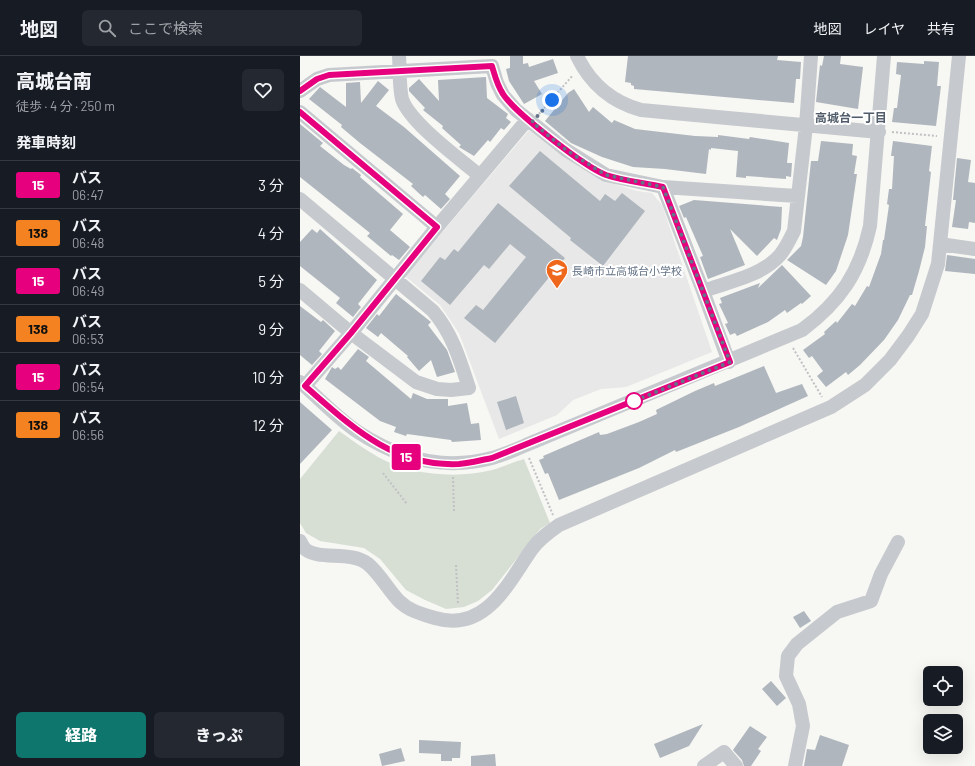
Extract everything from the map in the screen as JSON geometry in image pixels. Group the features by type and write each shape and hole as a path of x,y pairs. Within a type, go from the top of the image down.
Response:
{"street":[{"path":"399,56 401,90 407,109 426,130 480,176"},
{"path":"703,291 754,273 780,255 794,231 806,126 810,56"},
{"path":"530,121 480,176 351,333 302,384 357,431 384,447 405,457 459,464 492,458 730,362 802,330 818,318 844,290 865,248 870,226 884,132 884,56"},
{"path":"300,541 305,548 318,554 356,557 368,563 379,574 399,602 417,613 444,621 464,620 482,612 498,600 541,539 559,524 831,408 865,385 890,360 922,314 938,264 959,56"},
{"path":"580,61 599,88 627,106 641,110 884,132"},
{"path":"300,91 317,79 329,75 492,66 497,83 503,95 516,110 566,150 606,175 663,187 797,196"},
{"path":"300,112 437,227"},
{"path":"663,187 730,362"},
{"path":"300,199 433,311 448,331 460,357 469,388 451,390 437,389 416,382 351,333 300,290"},
{"path":"940,244 975,249"},
{"path":"795,766 803,726 799,704 786,676 788,656 797,644 837,612 872,601 881,574 898,542"},
{"path":"704,766 724,752 736,766"}],"path":[{"path":"530,121 580,61"},
{"path":"884,132 950,137"},
{"path":"793,348 822,397"},
{"path":"528,455 555,520"},
{"path":"384,473 407,504"},
{"path":"453,477 454,512"},
{"path":"456,565 458,605"}],"shaded area":[{"name":"長崎市立高城台小学校","path":"530,129 602,180 637,191 652,193 662,205 712,352 626,387 601,389 573,400 557,415 499,439 459,333 440,305 405,276"},
{"path":"339,431 373,454 391,463 405,468 434,474 448,475 478,473 496,469 524,459 550,523 540,529 492,590 478,601 464,607 446,609 425,600 406,590 380,559 364,548 320,541 306,533 300,523 300,479"}],"building":[{"path":"510,56 523,56 523,64 528,63 529,67 553,59 558,73 534,81 542,94 524,104 509,81 506,69 510,68"},
{"path":"628,56 778,56 777,60 801,62 800,79 796,79 794,103 634,89 634,86 631,85 631,83 625,82"},
{"path":"824,56 841,56 840,64 863,67 858,109 816,102 820,65 822,66"},
{"path":"924,61 939,62 937,86 941,86 936,126 892,122 894,108 897,108 901,75 896,74 897,62 924,64"},
{"path":"486,77 487,98 508,114 506,118 511,122 504,130 501,128 490,142 488,140 474,156 459,147 461,145 442,128 443,126 423,110 425,108 409,91 409,88 419,79 439,101 438,80"},
{"path":"378,81 389,90 376,106 404,127 460,176 445,194 450,199 441,209 425,195 423,197 411,186 413,184 360,143 341,127 342,125 309,99 320,87 346,107 346,83 360,82 361,103"},
{"path":"574,89 589,112 593,107 612,123 614,120 635,129 695,136 718,137 718,135 749,139 750,137 789,143 787,163 792,163 791,177 786,176 786,179 746,176 746,178 736,177 738,151 711,148 711,150 709,149 706,174 633,167 602,157 571,143 545,121 568,93"},
{"path":"300,124 323,143 320,146 344,165 351,169 352,168 361,175 360,177 403,214 390,230 410,247 399,260 392,255 391,256 367,236 370,233 300,177"},
{"path":"821,141 853,144 852,155 857,156 854,174 857,174 848,235 836,271 826,285 787,260 801,246 811,161 818,161"},
{"path":"893,141 932,146 929,171 931,172 925,226 927,226 925,247 919,271 912,295 910,295 898,320 884,340 848,375 846,372 826,387 817,376 823,371 812,356 809,358 803,350 825,334 824,332 836,321 837,323 852,304 855,306 867,286 869,287 881,254 884,240 889,205 887,204 889,189 892,189 894,156 891,156"},
{"path":"540,151 600,201 605,194 615,201 622,193 645,211 603,266 570,240 571,238 509,186"},
{"path":"957,158 971,160 968,182 975,183 975,223 969,222 968,229 952,227 956,200 953,200"},
{"path":"694,200 782,207 781,229 777,240 774,238 757,256 730,229 745,265 708,279 700,257 703,256 686,217 684,218 679,206"},
{"path":"498,203 565,258 495,343 464,318 476,305 483,310 526,257 510,244 489,269 484,265 450,305 421,281 440,257 445,260 454,249 458,252"},
{"path":"312,229 317,233 320,229 377,280 358,304 361,307 353,317 336,303 340,298 300,266 300,242"},
{"path":"947,255 975,259 975,274 945,271"},
{"path":"782,265 811,296 802,304 801,303 787,313 785,310 768,322 737,336 735,333 730,335 725,324 728,323 719,304 722,303 720,298 760,283 758,288"},
{"path":"396,294 431,322 428,325 447,350 455,372 437,377 431,360 419,371 407,357 408,356 381,333 378,337 366,328 377,314 379,316"},
{"path":"300,306 321,322 323,320 335,331 319,351 322,354 312,365 300,355"},
{"path":"358,349 369,357 366,361 411,399 413,393 427,399 448,399 448,406 467,403 471,424 479,423 481,440 452,442 451,440 407,434 406,436 394,432 396,427 380,421 325,379 332,367 335,369 338,367 341,370"},
{"path":"764,366 776,393 802,384 808,396 739,427 676,452 675,450 639,468 559,500 548,473 545,474 539,460 544,458 543,456 599,432 600,435 607,434 639,422 657,414 656,410 695,391 714,383 715,386"},
{"path":"516,396 524,423 506,430 497,402"},
{"path":"300,402 332,430 300,464"},
{"path":"804,611 811,621 800,628 793,617"},
{"path":"771,681 786,698 777,706 762,689"},
{"path":"703,724 689,746 660,758 654,744"},
{"path":"750,726 767,737 758,749 761,751 751,766 744,766 742,760 733,750"},
{"path":"820,735 849,745 842,766 804,766 807,749 815,750"},
{"path":"419,740 461,742 460,758 452,758 452,761 441,761 441,754 419,753"},
{"path":"401,748 405,761 382,766 379,754"},
{"path":"495,754 496,766 471,766 471,756"}],"bus line":[{"name":"15","path":"300,91 306,85 329,75 492,66 497,83 503,95 516,110 566,150 606,175 663,187 730,362 492,458 459,464 436,462 405,457 384,447 357,431 305,386 395,280 437,227 300,112"}],"place":[{"name":"長崎市立高城台小学校","path":"557,290"}],"district":[{"name":"高城台一丁目","path":"851,117"}],"route":[{"path":"552,100 532,122 566,150 606,175 663,187 730,362 634,401"}]}
